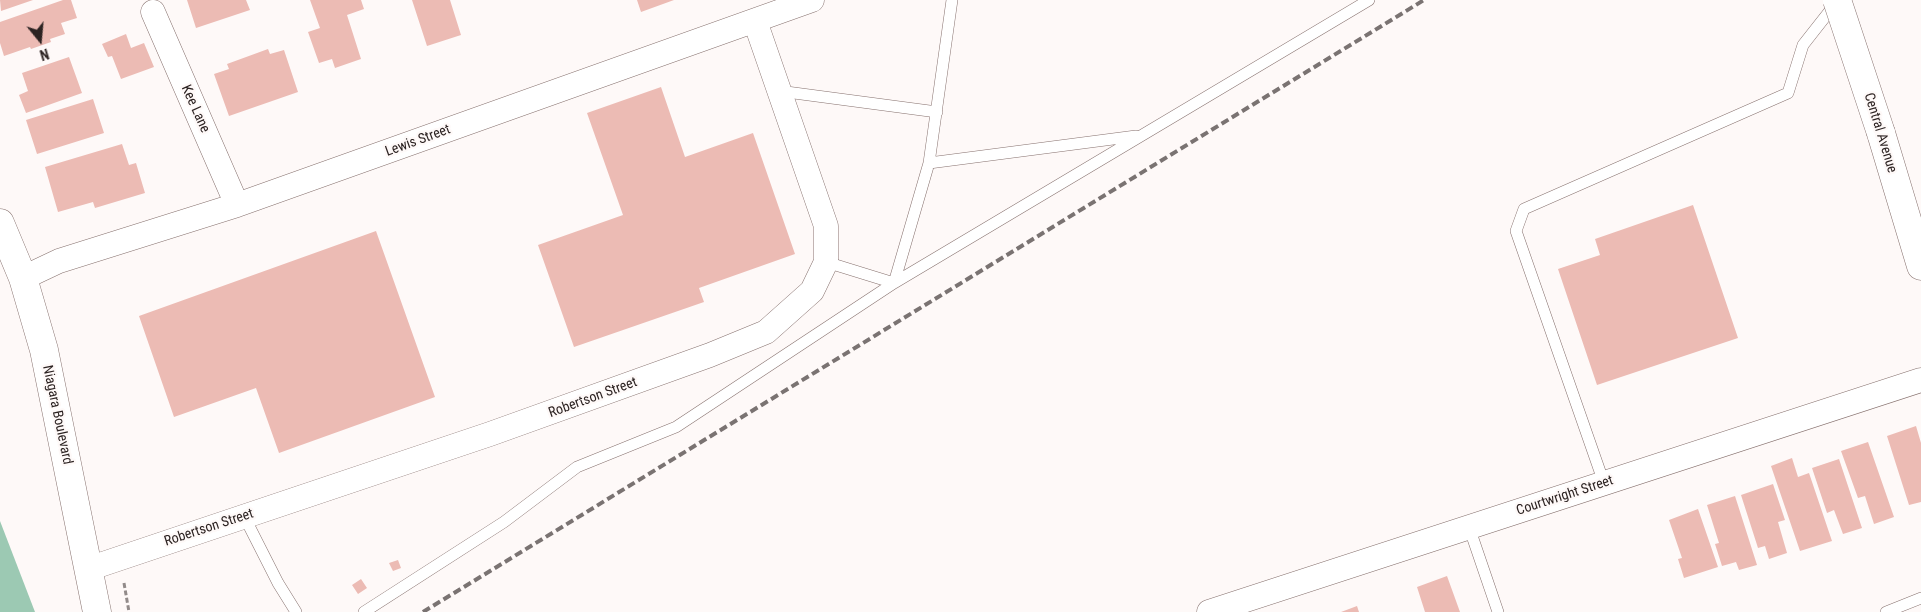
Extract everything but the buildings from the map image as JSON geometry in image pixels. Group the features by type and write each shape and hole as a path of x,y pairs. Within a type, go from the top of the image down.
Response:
{"main road":[{"name":"Central Avenue","path":"1838,0 1921,266"},
{"name":"Niagara Boulevard","path":"0,222 23,278 44,350 97,612"}],"street":[{"name":"Lewis Street","path":"23,278 59,261 237,205 812,0"},
{"name":"Kee Lane","path":"153,12 237,205"},
{"name":"Robertson Street","path":"88,569 490,434 710,355 766,332 812,291 826,262 826,226 755,20"},
{"name":"Courtwright Street","path":"1209,612 1921,380"}],"lane":[{"path":"894,283 929,163 952,0"},
{"path":"364,612 504,522 577,467 676,427 894,283 1369,0"},
{"path":"1604,483 1516,231 1524,209 1788,93 1803,46 1838,0"},
{"path":"779,91 937,112"},
{"path":"929,163 1143,135"},
{"path":"826,262 894,283"},
{"path":"244,516 278,584 296,612"},
{"path":"1469,527 1498,612"},
{"path":"1886,612 1921,598"}],"shaded area":[{"path":"0,521 35,612 0,612"}],"railway":[{"path":"423,612 1424,0"}]}
